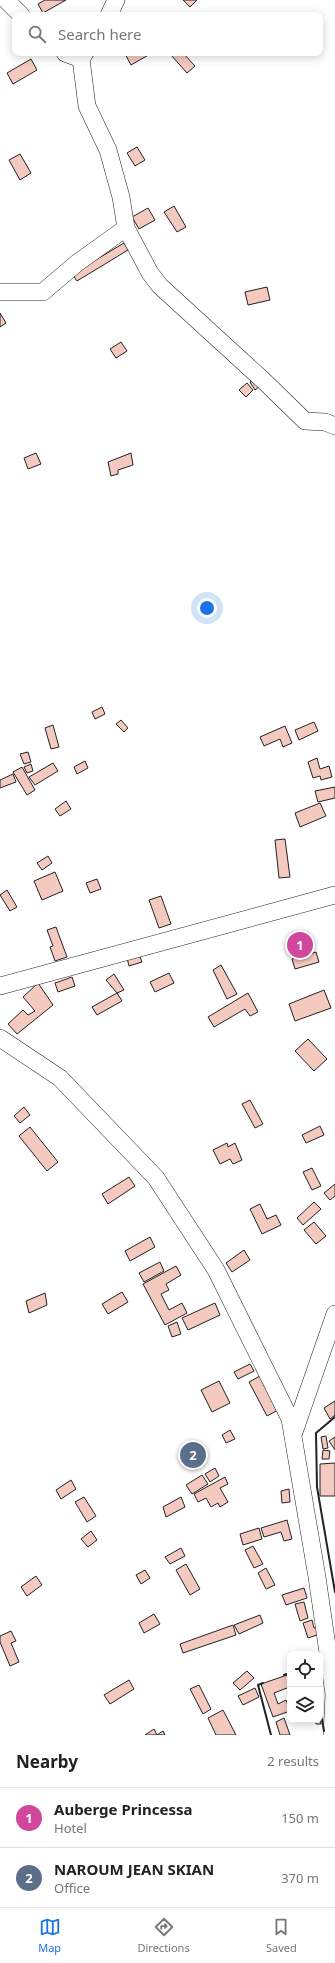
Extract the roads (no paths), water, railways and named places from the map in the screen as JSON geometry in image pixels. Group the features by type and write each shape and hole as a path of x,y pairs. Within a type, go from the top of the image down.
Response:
{"street":[{"path":"6,0 18,12"},
{"path":"110,12 116,0"},
{"path":"83,56 87,106 108,150 121,197 126,228 150,273 171,296 264,381 305,421 325,422 335,426"},
{"path":"0,292 43,292 77,263 126,228"},
{"path":"0,986 335,896"},
{"path":"0,1038 60,1078 156,1178 216,1270 290,1419 317,1577 334,1694 332,1735"},
{"path":"293,1436 335,1314"}],"place":[{"name":"Auberge Princessa","path":"300,945"},
{"name":"NAROUM JEAN SKIAN","path":"193,1455"}]}
